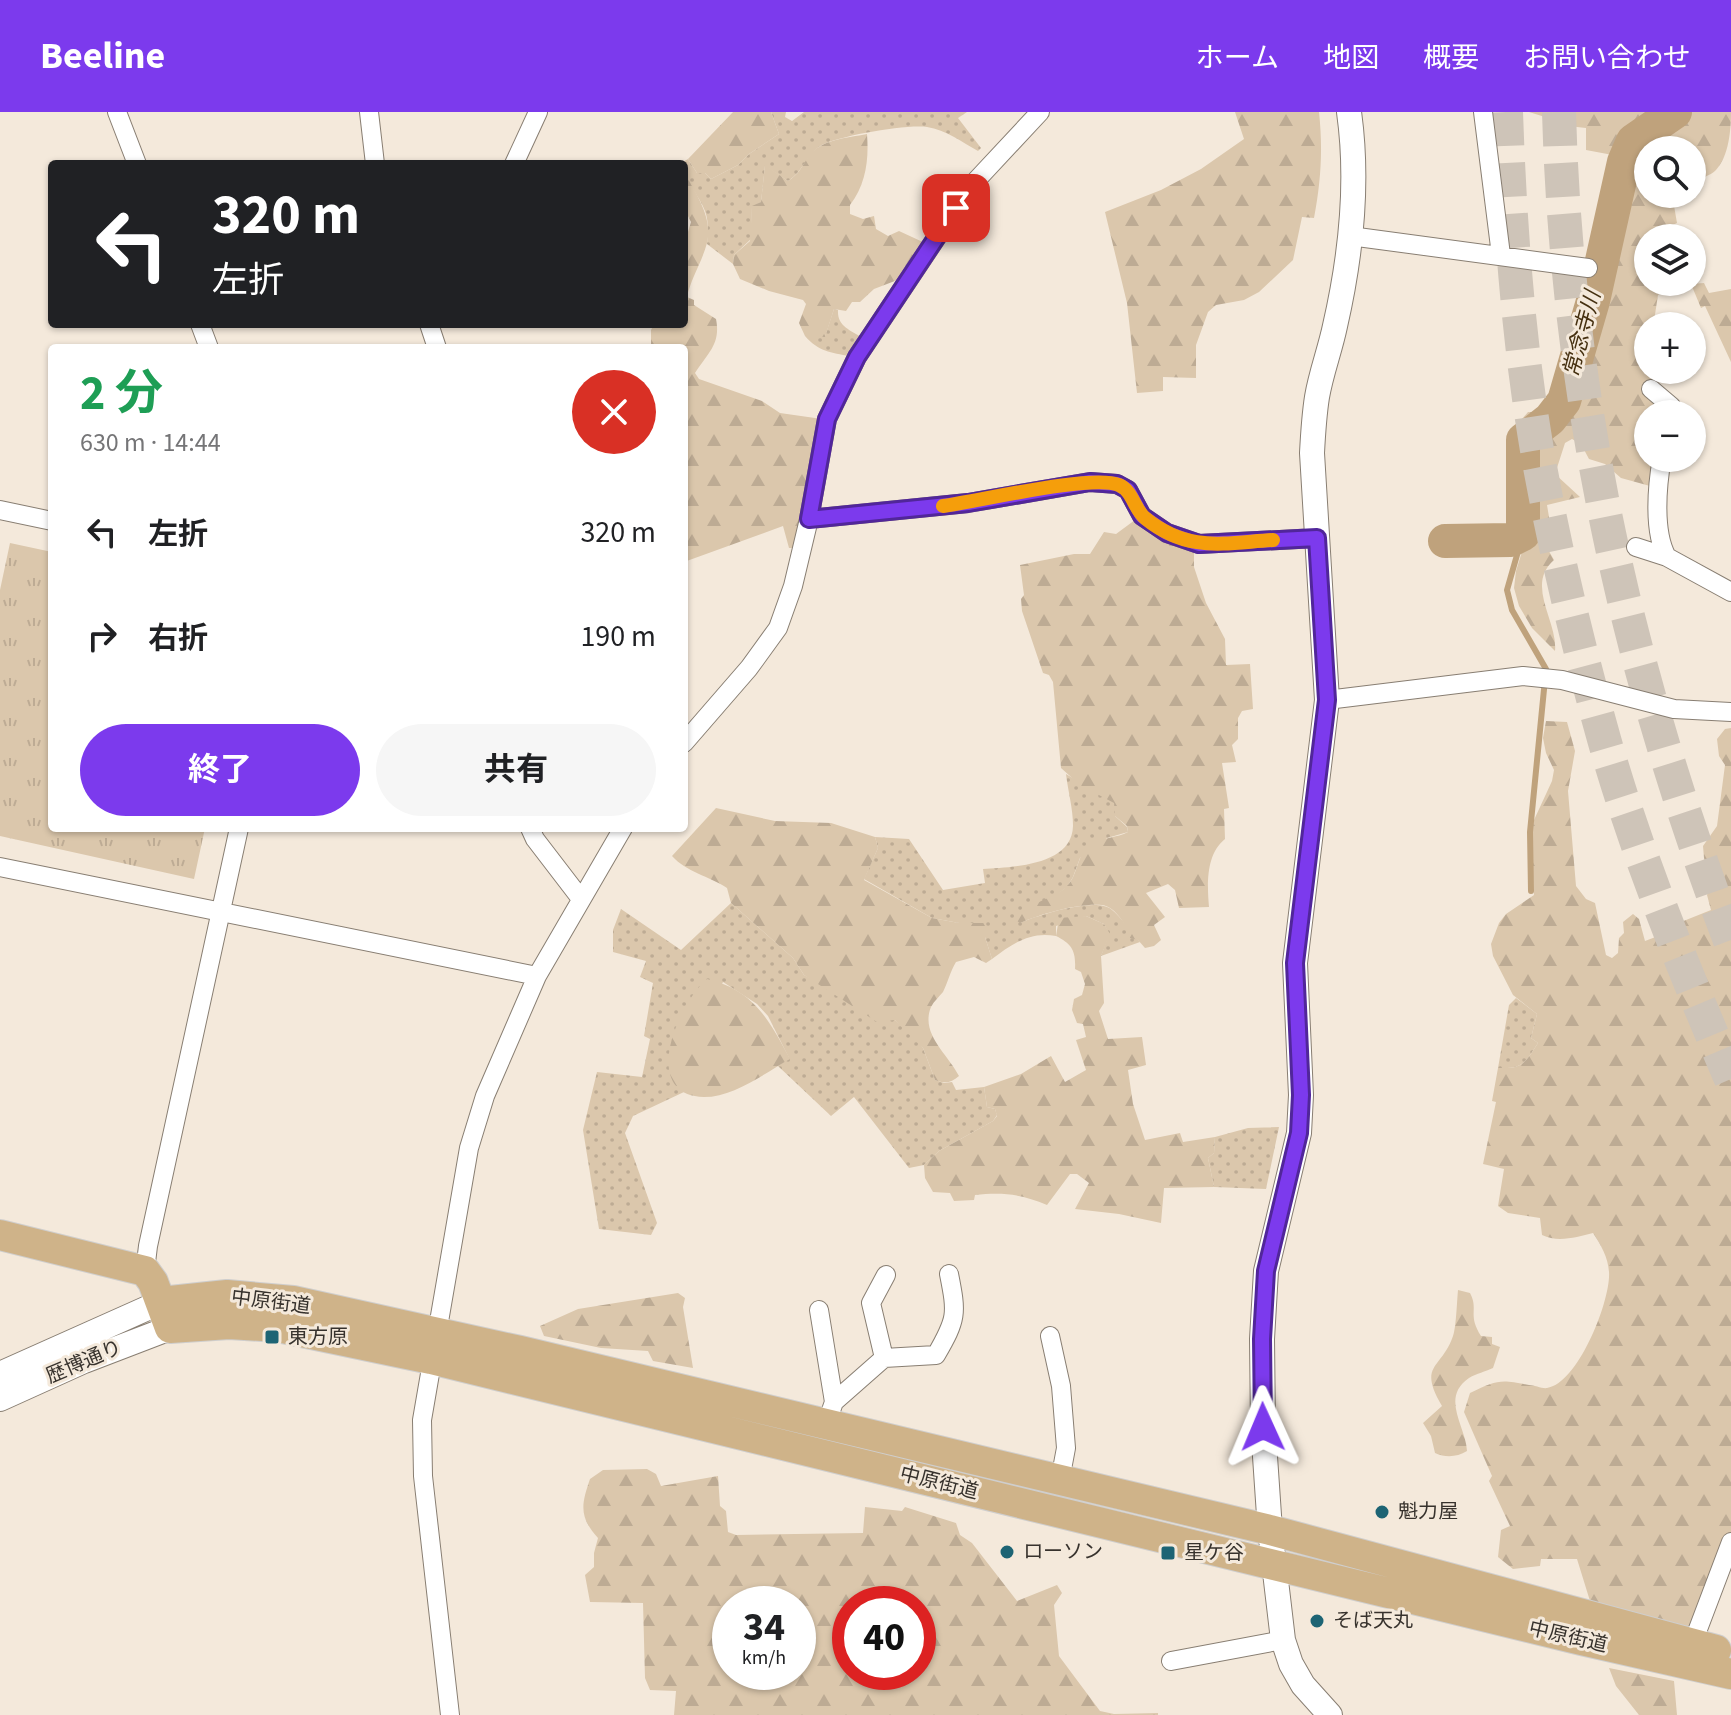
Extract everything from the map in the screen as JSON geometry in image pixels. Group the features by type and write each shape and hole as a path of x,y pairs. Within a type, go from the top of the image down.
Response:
{"main road":[{"path":"0,1235 145,1271 153,1282 165,1315"},
{"name":"中原街道","path":"165,1315 434,1347 520,1351 830,1413 1060,1480 1407,1565 1731,1654"},
{"name":"中原街道","path":"434,1347 1274,1565 1731,1674"}],"street":[{"path":"117,112 135,160"},
{"path":"369,112 375,160"},
{"path":"516,160 538,112"},
{"path":"688,738 749,668 778,628 793,586 809,519 827,419 857,357 971,186 1040,112"},
{"path":"1330,1715 1303,1685 1291,1664 1283,1640 1270,1530 1263,1427 1262,1339 1266,1271 1299,1133 1301,1095 1295,963 1327,700 1312,453 1317,395 1336,325 1350,236 1354,188 1349,112"},
{"path":"1483,112 1501,255"},
{"path":"1350,236 1588,268"},
{"path":"1651,389 1667,400"},
{"path":"1659,472 1657,484 1661,547 1667,557"},
{"path":"809,519 968,503 1090,482 1117,484 1128,490 1142,516 1167,533 1199,544 1317,538"},
{"path":"0,510 48,520"},
{"path":"1636,547 1667,557 1731,592"},
{"path":"1327,700 1523,676 1562,680 1674,709 1731,712"},
{"path":"145,1271 238,832"},
{"path":"532,832 581,899"},
{"path":"450,1715 423,1476 422,1420 469,1148 485,1096 537,976 621,832"},
{"path":"0,867 537,976"},
{"path":"830,1413 884,1358 936,1355 951,1329 956,1308 949,1274"},
{"path":"884,1358 871,1303 886,1275"},
{"path":"819,1310 830,1413"},
{"name":"歴博通り","path":"0,1374 165,1315"},
{"name":"歴博通り","path":"0,1399 84,1361 165,1315"},
{"path":"1050,1336 1061,1386 1066,1448 1060,1480"},
{"path":"1692,1645 1731,1542"},
{"path":"1171,1661 1283,1640"}],"green space":[{"path":"733,112 771,112 779,134 738,165 711,179 705,173 697,173 688,159"},
{"path":"771,112 786,112 785,117 792,121 804,112 967,112 958,118 981,148 978,151 954,137 927,127 904,127 822,145 788,181 765,166 761,202 752,207 751,239 734,255 733,264 707,244 708,223 688,180 686,160 688,159 697,173 705,173 711,179 738,165 779,134"},
{"path":"1235,112 1319,112 1321,165 1314,218 1302,217 1293,260 1259,292 1244,300 1216,305 1208,312 1196,345 1196,378 1163,377 1163,391 1137,393 1127,303 1105,212 1161,190 1201,169 1244,139"},
{"path":"1529,112 1731,112 1726,150 1714,172 1706,176 1706,136 1634,136 1634,208 1674,208 1677,223 1634,224 1634,296 1658,296 1655,312 1634,312 1634,384 1651,384 1645,393 1655,400 1634,400 1634,472 1654,472 1650,486 1621,478 1605,464 1589,459 1581,444 1572,439 1565,443 1555,474 1580,497 1547,505 1553,541 1546,546 1554,560 1546,570 1542,592 1555,651 1532,628 1519,606 1514,588 1516,571 1533,516 1527,470 1533,441 1563,412 1576,382 1574,379 1606,259 1594,258 1618,156 1586,150 1586,128 1550,124 1545,117"},
{"path":"867,134 865,171 860,189 850,205 850,214 863,219 874,216 876,229 888,236 899,231 925,243 900,279 874,289 860,302 852,302 846,311 834,309 825,337 805,336 799,323 806,304 803,300 740,279 733,264 734,255 750,241 752,206 761,202 765,165 788,181 820,146"},
{"path":"688,180 702,206 708,233 705,250 688,294 688,232 691,222 688,216"},
{"path":"1706,287 1709,293 1731,289 1731,362 1705,306 1701,308 1696,296 1706,296"},
{"path":"688,297 694,300 694,305 716,319 717,328 712,348 695,373 699,379 762,401 780,413 822,419 796,548 789,548 783,526 688,561 688,344 651,344 651,330 688,328"},
{"path":"834,309 838,310 845,327 863,338 850,356 825,350 805,336 825,336"},
{"path":"1528,412 1548,412 1521,437 1511,471 1516,426"},
{"path":"1139,517 1194,546 1194,567 1206,603 1225,639 1226,665 1250,664 1253,709 1242,711 1238,718 1238,739 1232,745 1236,762 1222,763 1229,808 1224,809 1225,839 1214,853 1209,870 1209,907 1179,908 1175,890 1168,884 1146,893 1165,917 1154,925 1161,940 1145,948 1138,940 1130,938 1124,923 1107,906 1071,907 1020,923 1017,921 1026,909 1067,886 1087,848 1128,832 1127,826 1115,816 1114,803 1080,785 1061,768 1053,682 1049,675 1043,673 1022,611 1021,599 1024,595 1020,565 1074,554 1090,554 1104,532 1116,534"},
{"path":"10,543 48,551 48,832 204,832 194,879 0,836 0,590"},
{"path":"1546,721 1567,722 1575,751 1568,791 1576,886 1586,899 1595,903 1606,955 1612,958 1618,953 1619,938 1624,933 1623,922 1633,914 1639,919 1645,941 1666,933 1666,928 1711,910 1707,895 1712,882 1703,846 1717,826 1725,765 1719,756 1717,739 1725,729 1731,728 1731,1550 1690,1627 1611,1610 1590,1601 1577,1559 1541,1559 1540,1566 1513,1569 1498,1557 1501,1530 1510,1526 1489,1481 1492,1476 1464,1412 1470,1393 1493,1383 1511,1382 1545,1388 1559,1383 1581,1357 1590,1339 1608,1285 1607,1261 1593,1233 1561,1239 1542,1235 1540,1218 1508,1213 1498,1206 1504,1169 1483,1164 1496,1102 1492,1101 1498,1068 1518,1066 1538,1043 1531,1038 1537,1014 1513,995 1493,956 1491,944 1506,914 1534,895 1531,839 1534,820 1554,770 1543,738"},
{"path":"1066,774 1115,803 1115,816 1128,832 1107,838 1080,858 1067,887 1020,923 1066,908 1103,906 1111,909 1140,942 1101,956 1109,934 1104,924 1086,916 1056,926 1056,936 1030,937 992,959 985,937 985,923 959,923 932,918 864,879 878,848 875,837 909,839 943,890 985,883 983,869 1024,865 1052,857 1070,839 1073,826"},
{"path":"716,808 775,821 831,823 875,837 878,848 864,880 932,918 959,923 985,923 985,937 992,959 986,963 974,957 956,962 943,992 931,1007 929,1017 932,1035 959,1076 948,1082 935,1080 923,1048 895,1020 877,1022 804,975 793,958 731,903 727,888 684,866 672,856"},
{"path":"731,903 793,958 804,975 895,1020 915,1037 923,1048 935,1080 952,1082 956,1090 984,1087 987,1107 995,1109 997,1115 993,1121 939,1151 924,1165 909,1168 854,1097 831,1116 778,1066 789,1058 768,1016 757,1004 723,982 673,1080 684,1092 633,1116 625,1133 657,1223 651,1235 599,1229 583,1130 597,1072 642,1077 650,1039 644,1036 653,983 640,977 646,961 613,952 613,930 621,909 681,950"},
{"path":"1086,916 1104,924 1110,934 1101,956 1104,1003 1099,1011 1108,1039 1142,1037 1146,1065 1128,1070 1133,1104 1145,1140 1180,1133 1183,1142 1215,1137 1214,1153 1208,1158 1214,1187 1164,1188 1161,1223 1075,1209 1089,1183 1077,1174 1070,1174 1047,1205 1029,1198 1003,1194 975,1195 974,1200 954,1201 950,1193 933,1192 925,1178 924,1165 939,1151 997,1116 995,1109 987,1107 984,1087 1021,1074 1051,1056 1065,1082 1086,1070 1076,1040 1086,1037 1083,1024 1077,1023 1072,1010 1074,999 1082,995 1085,984 1081,972 1075,969 1072,949 1056,936 1059,918"},
{"path":"707,979 737,991 758,1008 790,1059 738,1089 704,1097 684,1092 673,1081 669,1065 676,1026 685,1007"},
{"path":"1516,998 1537,1014 1531,1038 1538,1043 1518,1066 1498,1068 1509,1005"},
{"path":"1279,1127 1266,1189 1214,1187 1208,1158 1214,1153 1215,1137 1248,1128"},
{"path":"1458,1290 1470,1293 1481,1336 1492,1337 1492,1344 1500,1347 1493,1368 1469,1378 1456,1394 1455,1403 1467,1451 1447,1456 1435,1453 1431,1436 1423,1423 1442,1406 1435,1392 1432,1374 1453,1336"},
{"path":"678,1293 685,1298 683,1307 693,1368 653,1361 648,1351 601,1348 544,1336 540,1326 578,1309"},
{"path":"647,1469 656,1474 661,1486 718,1476 720,1506 726,1511 728,1532 736,1535 863,1533 865,1507 902,1511 905,1507 956,1523 960,1535 972,1543 1017,1601 1057,1585 1062,1593 1054,1605 1059,1656 1100,1711 1158,1715 674,1715 676,1691 650,1690 645,1678 643,1603 590,1602 585,1575 594,1567 598,1538 587,1524 584,1510 590,1479 603,1470"},
{"path":"1609,1668 1674,1681 1677,1715 1639,1715 1616,1686"}],"waterway":[{"name":"常念寺川","path":"1445,541 1511,540 1523,534 1523,440 1550,419 1564,401 1593,301 1624,162 1633,141 1675,112"},
{"path":"1523,534 1507,590 1512,610 1546,669 1530,832 1531,891"}],"tunnel":[{"path":"1506,112 1513,246 1526,379 1540,467 1569,604 1604,739 1631,825 1678,953 1731,1079"},
{"path":"1559,112 1564,220 1575,326 1609,535 1633,638 1662,740 1694,842 1731,943"}],"slow traffic":[{"path":"943,506 1090,482 1117,484 1128,490 1142,516 1167,533 1199,544 1273,540"}],"place":[{"name":"東方原","path":"272,1337"},
{"name":"魁力屋","path":"1382,1512"},
{"name":"ローソン","path":"1007,1552"},
{"name":"星ケ谷","path":"1168,1553"},
{"name":"そば天丸","path":"1317,1621"}],"route":[{"path":"956,208 857,357 827,419 809,519 968,503 1090,482 1117,484 1128,490 1142,516 1167,533 1199,544 1317,538 1327,700 1295,963 1301,1095 1299,1133 1266,1271 1262,1339 1263,1427"}]}
